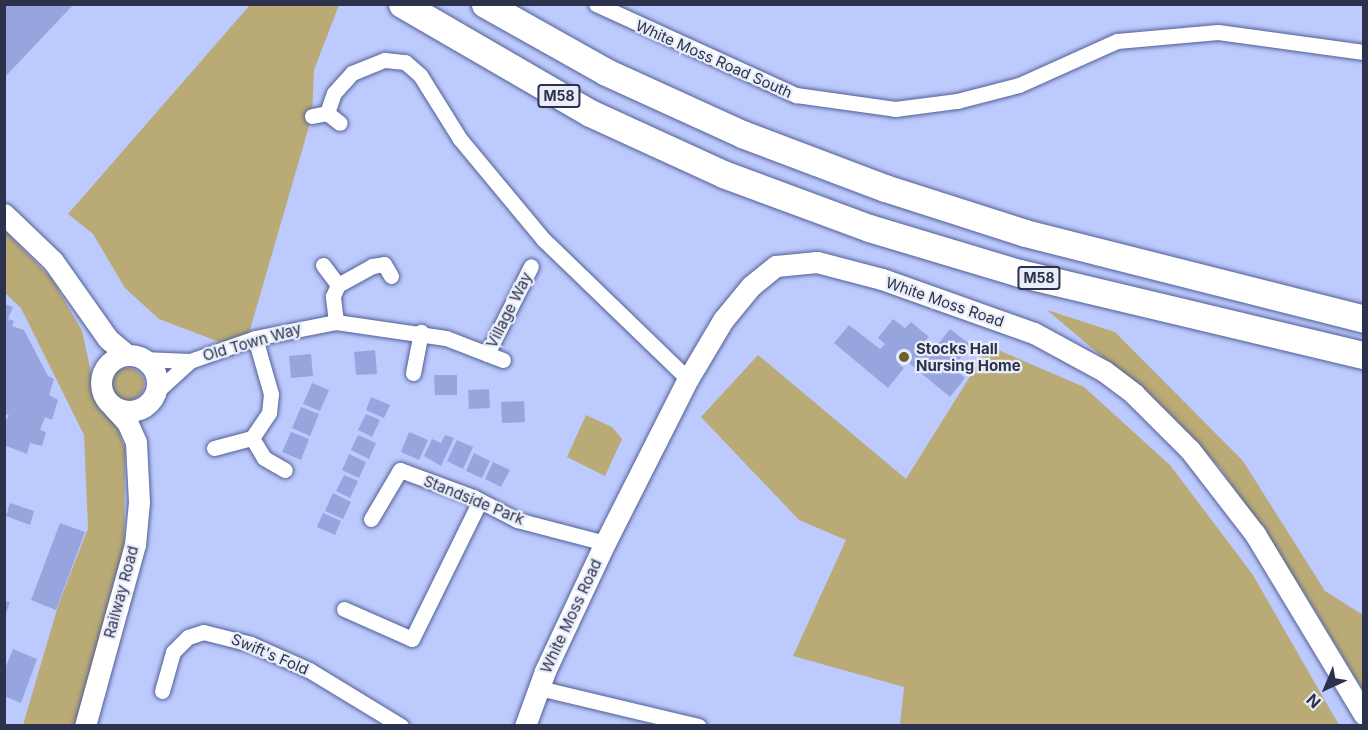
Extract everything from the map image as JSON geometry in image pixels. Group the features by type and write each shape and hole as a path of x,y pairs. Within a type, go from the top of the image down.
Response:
{"highway":[{"name":"M58","path":"402,4 481,54 590,113 723,174 869,228 1019,273 1364,355"},
{"path":"485,4 606,72 721,125 885,188 1025,233 1364,319"}],"street":[{"name":"White Moss Road South","path":"596,4 796,95 895,109 957,101 1019,85 1117,41 1218,32 1364,52"},
{"path":"327,113 334,93 352,73 385,60 405,62 420,75 460,139 543,239 688,379"},
{"path":"312,116 327,113 340,123"},
{"path":"4,214 53,261 108,339 135,357 155,376 152,398 129,412 114,407 102,393 102,375 89,313"},
{"name":"White Moss Road","path":"525,726 539,688 605,543 688,379 723,320 751,286 776,266 817,262 882,279 1034,333 1104,371 1134,394 1190,450 1255,534 1364,715"},
{"path":"336,322 333,296 338,285 372,266 388,264"},
{"path":"323,265 338,285"},
{"name":"Village Way","path":"487,354 531,266"},
{"name":"Old Town Way","path":"135,357 190,361 255,338 336,322 421,332 503,360"},
{"path":"413,373 421,332"},
{"path":"214,448 252,438 265,422 272,403 255,338"},
{"path":"102,375 112,361 135,357"},
{"name":"Old Town Way","path":"152,398 190,361"},
{"name":"Railway Road","path":"84,726 135,545 138,455 152,398"},
{"name":"Railway Road","path":"114,407 132,431 138,455"},
{"path":"252,438 264,458 285,470"},
{"name":"Standside Park","path":"371,519 400,470 480,501 517,520 605,543"},
{"path":"344,609 412,639 480,501"},
{"name":"Swift's Fold","path":"162,691 173,652 188,637 203,632 251,644 309,670 401,726"},
{"path":"539,688 699,726"}],"shaded area":[{"path":"250,5 339,5 314,70 312,116 247,340 230,346 159,319 125,288 93,234 68,214"},
{"path":"5,231 52,279 82,331 99,409 115,422 125,449 124,561 83,725 23,725 58,606 88,528 84,435 21,308 5,293"},
{"path":"1047,310 1115,332 1243,461 1325,591 1363,615 1363,690 1302,589 1221,469 1172,416"},
{"path":"989,346 1084,387 1170,465 1253,575 1339,725 900,725 904,687 793,656 846,540 799,520 701,417 758,355 906,479"},
{"path":"128,368 139,373 144,384 139,395 128,400 117,395 112,384 117,373"},
{"path":"586,415 612,427 622,439 605,476 567,457"}],"building":[{"path":"4,4 74,4 4,78"},
{"path":"4,304 13,307 8,319 14,321 12,326 24,330 48,376 54,379 49,395 58,400 52,420 45,417 40,430 46,432 42,446 30,443 27,454 4,445 4,424 9,415 4,414"},
{"name":"Stocks Hall Nursing Home","path":"893,319 905,328 911,322 929,337 923,343 933,351 950,329 971,345 953,367 965,378 950,397 904,359 900,365 904,368 888,388 834,343 849,325 880,349 885,344 878,338"},
{"path":"375,350 377,374 356,375 354,352"},
{"path":"311,354 313,376 291,378 289,356"},
{"path":"434,375 457,375 457,395 435,395"},
{"path":"312,383 329,390 320,411 303,404"},
{"path":"489,389 490,408 469,409 468,390"},
{"path":"371,397 390,405 384,418 366,410"},
{"path":"524,401 525,422 502,423 501,402"},
{"path":"301,407 319,414 310,436 292,428"},
{"path":"366,414 380,420 372,437 358,430"},
{"path":"291,432 309,439 301,460 282,452"},
{"path":"409,432 428,440 419,460 401,452"},
{"path":"358,435 376,443 369,459 351,450"},
{"path":"445,435 454,438 441,466 424,456 432,439 441,443"},
{"path":"457,440 473,447 463,469 447,461"},
{"path":"474,453 490,461 482,478 466,471"},
{"path":"349,454 366,462 359,478 342,470"},
{"path":"493,462 510,470 501,487 485,479"},
{"path":"344,475 358,481 350,498 336,491"},
{"path":"333,493 351,502 343,519 325,511"},
{"path":"10,503 34,511 30,525 6,516"},
{"path":"323,513 341,521 335,535 317,527"},
{"path":"60,523 85,532 56,610 31,600"},
{"path":"4,601 10,602 5,616 4,616"},
{"path":"13,649 37,659 21,703 4,696 4,671"}],"place":[{"name":"Stocks Hall Nursing Home","path":"904,357"}]}
